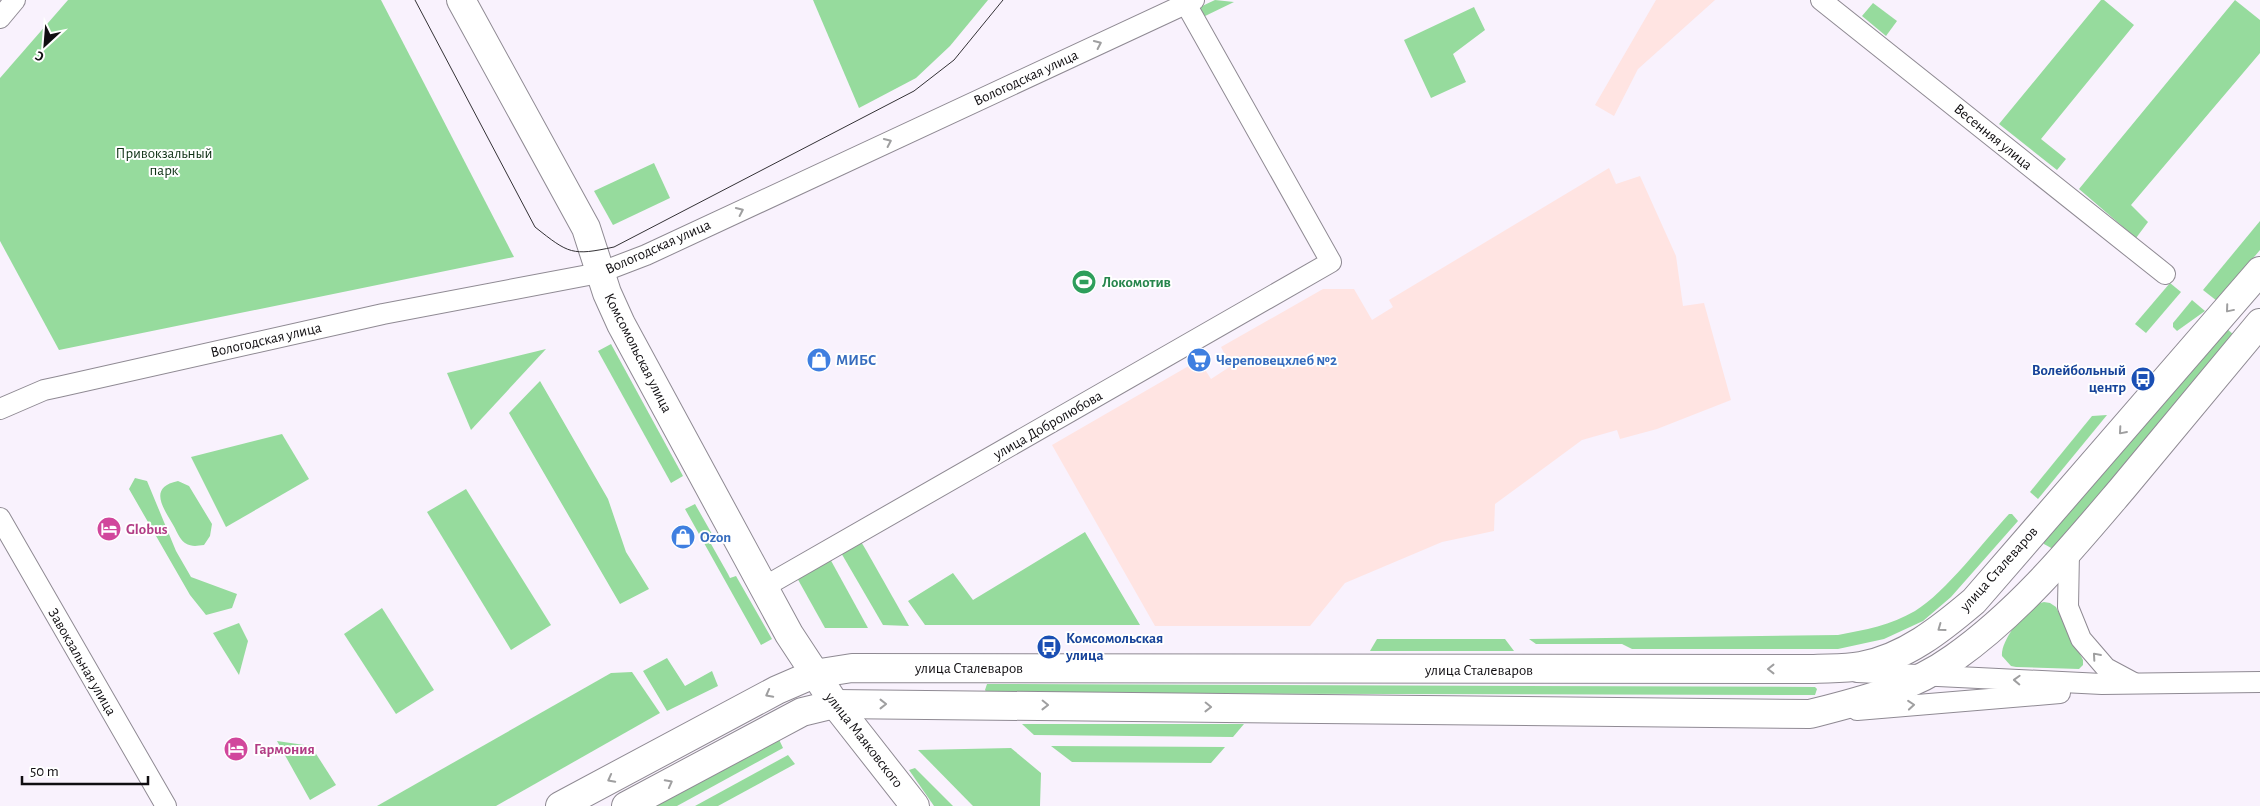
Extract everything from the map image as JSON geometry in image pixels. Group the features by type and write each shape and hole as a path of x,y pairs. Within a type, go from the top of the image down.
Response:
{"main road":[{"name":"Комсомольская улица","path":"461,0 586,228 600,273 621,324 789,634 814,674"},
{"name":"улица Сталеваров","path":"560,806 776,690 814,674 852,668 1811,669 1860,667 1885,660 1911,648 1953,619 1974,601 2260,271"},
{"path":"626,806 802,712 835,704 1810,714 1862,701 1892,691 1923,676 1954,658 1998,623 2068,552 2260,323"},
{"name":"улица Маяковского","path":"814,674 835,704 915,806"}],"street":[{"path":"0,18 15,0"},
{"name":"Весенняя улица","path":"1822,0 2165,274"},
{"name":"Вологодская улица","path":"0,409 44,390 383,314 600,273 646,254 1190,2"},
{"name":"улица Добролюбова","path":"764,587 1331,262 1190,2"},
{"name":"Завокзальная улица","path":"0,518 166,806"},
{"path":"2068,552 2068,607 2081,639 2106,668 2136,684"},
{"path":"1811,669 1923,676 2136,684 2260,682"},
{"path":"1810,714 2102,689 2136,684"}],"shaded area":[{"path":"1656,0 1715,0 1638,69 1614,116 1595,105"},
{"path":"1609,168 1616,184 1640,176 1676,256 1683,306 1704,303 1731,400 1657,429 1620,439 1617,430 1582,440 1495,504 1494,531 1442,542 1345,583 1310,626 1155,626 1052,445 1199,360 1211,379 1231,366 1221,347 1323,289 1354,289 1372,320 1393,307 1389,300"}],"green space":[{"name":"Привокзальный парк","path":"68,0 381,0 514,257 59,350 0,241 0,78"},
{"path":"813,0 988,0 950,46 916,78 859,108"},
{"path":"1215,0 1234,2 1201,18 1200,7"},
{"path":"2101,0 2104,0 2134,25 2041,139 2066,159 2057,170 1999,124"},
{"path":"2235,0 2260,20 2260,53 2131,205 2148,222 2136,238 2079,189"},
{"path":"1873,3 1897,21 1886,36 1862,16"},
{"path":"1474,7 1485,30 1453,54 1466,82 1431,98 1404,40"},
{"path":"654,163 670,198 613,225 594,191"},
{"path":"2260,221 2260,250 2217,301 2203,290"},
{"path":"2170,283 2181,292 2146,333 2135,324"},
{"path":"2192,300 2205,311 2177,331 2173,327 2173,323"},
{"path":"2225,327 2235,336 2053,549 2044,544 2044,540"},
{"path":"611,344 683,476 671,483 598,351"},
{"path":"546,349 471,430 447,373"},
{"path":"540,381 608,499 626,552 649,589 620,604 509,413"},
{"path":"2107,415 2038,499 2030,492 2092,416"},
{"path":"282,434 309,479 226,527 191,457"},
{"path":"135,478 147,481 176,551 191,577 237,594 232,608 206,615 190,595 129,489"},
{"path":"178,481 189,486 212,524 210,536 204,545 192,546 183,541 162,504 160,498 163,488"},
{"path":"466,489 551,625 511,650 427,512"},
{"path":"695,504 716,541 711,544 730,578 736,576 772,639 761,645 685,509"},
{"path":"2009,514 2012,514 2018,521 1951,597 1923,621 1884,639 1838,649 1632,649 1622,644 1536,644 1529,639 1838,635 1878,626 1906,616 1927,603 1964,566"},
{"path":"1085,532 1140,625 925,625 908,601 953,573 973,600"},
{"path":"860,540 909,626 883,625 840,551"},
{"path":"829,557 868,628 825,628 796,576"},
{"path":"2044,602 2056,607 2083,660 2083,665 2079,669 2016,667 2011,666 2002,656 2005,641 2016,624 2030,609"},
{"path":"382,608 434,690 396,714 344,634"},
{"path":"239,623 248,641 239,675 213,633"},
{"path":"1377,639 1505,639 1514,651 1370,651"},
{"path":"667,658 685,686 712,671 718,686 667,711 643,671"},
{"path":"632,672 660,713 496,806 377,806 611,673"},
{"path":"987,684 1815,687 1817,689 1815,695 987,693 985,690"},
{"path":"1022,724 1244,724 1233,737 1034,735"},
{"path":"776,733 783,748 677,806 645,806"},
{"path":"277,741 311,746 336,785 310,800"},
{"path":"1051,746 1225,747 1211,763 1072,762"},
{"path":"1011,748 1041,773 1040,806 973,806 918,750"},
{"path":"788,755 795,764 718,806 695,806"},
{"path":"915,768 953,806 934,806 909,770"}],"tram line":[{"path":"415,0 535,227 564,248 580,252 614,247 914,91 954,60 1003,0"}],"place":[{"name":"Локомотив","path":"1084,282"},
{"name":"МИБС","path":"819,360"},
{"name":"Череповецхлеб №2","path":"1199,360"},
{"name":"Волейбольный центр","path":"2143,379"},
{"name":"Globus","path":"109,529"},
{"name":"Ozon","path":"683,537"},
{"name":"Комсомольская улица","path":"1049,647"},
{"name":"Гармония","path":"236,749"}]}
